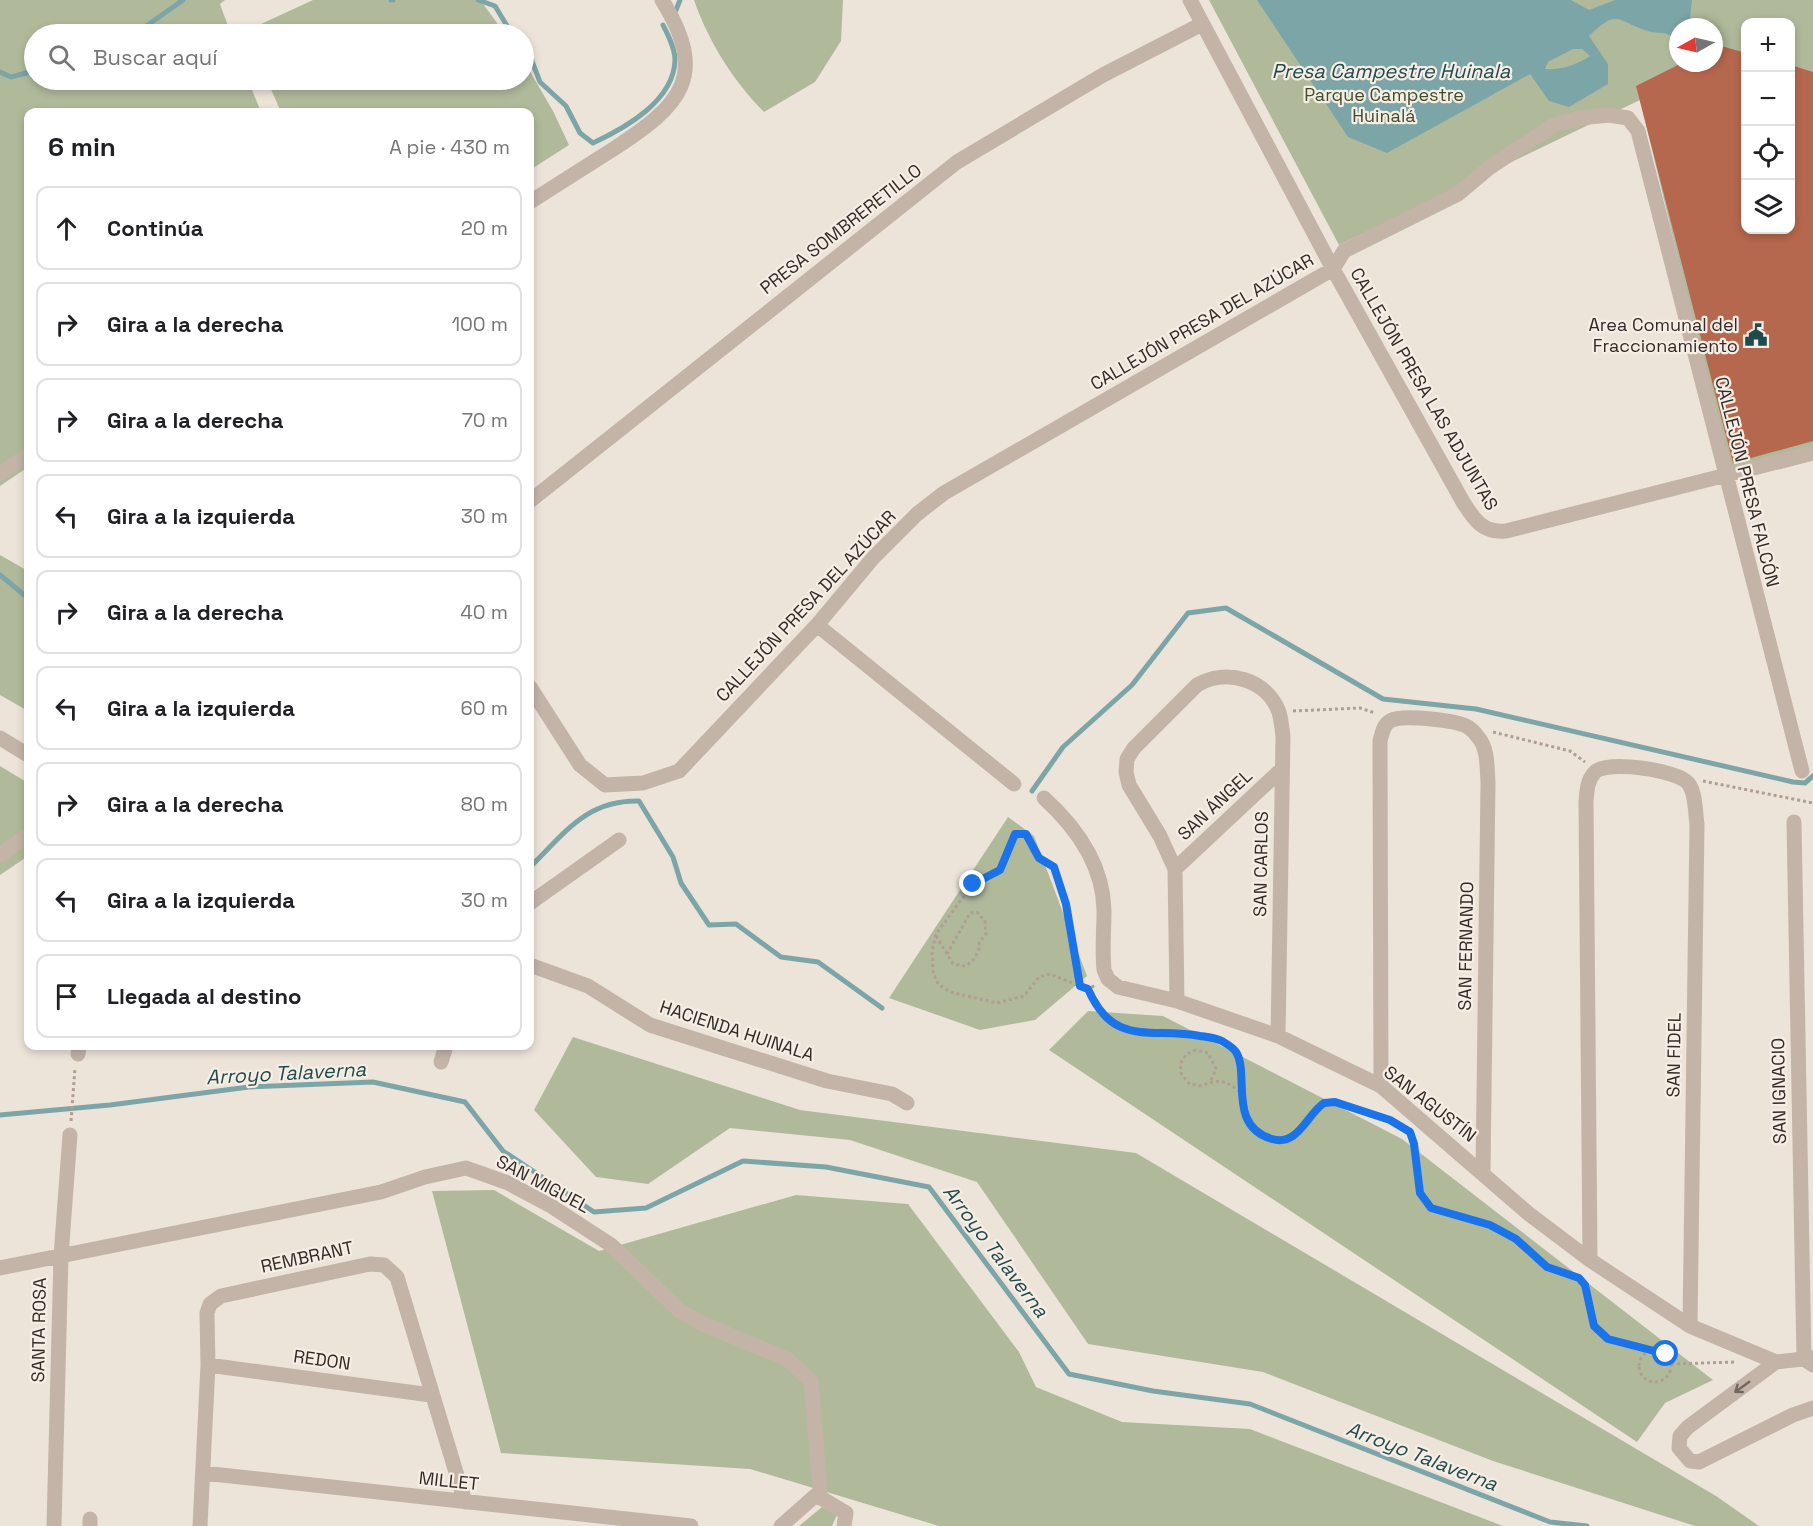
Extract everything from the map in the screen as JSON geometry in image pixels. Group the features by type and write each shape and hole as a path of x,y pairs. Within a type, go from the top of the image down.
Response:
{"street":[{"path":"534,199 648,126 673,104 683,82 687,60 683,43 662,0"},
{"name":"CALLEJÓN PRESA LAS ADJUNTAS","path":"1190,0 1333,269 1463,502 1483,527 1495,532 1506,531 1813,453"},
{"name":"PRESA SOMBRERETILLO","path":"534,498 957,162 1103,75 1202,24"},
{"name":"CALLEJÓN PRESA FALCÓN","path":"1333,269 1344,251 1458,194 1517,147 1554,125 1580,118 1609,115 1628,118 1638,131 1802,771"},
{"name":"CALLEJÓN PRESA DEL AZÚCAR","path":"534,693 580,765 605,785 643,783 680,771 817,625 873,558 916,514 944,493 1333,269"},
{"path":"0,474 24,458"},
{"path":"817,625 1014,784"},
{"name":"SAN CARLOS","path":"1175,869 1160,836 1129,785 1126,772 1127,759 1134,748 1197,685 1209,678 1228,676 1255,683 1269,696 1279,711 1283,736 1278,1036"},
{"path":"1382,1086 1380,756 1382,730 1388,722 1400,718 1452,722 1468,727"},
{"name":"SAN FERNANDO","path":"1468,727 1480,738 1486,756 1488,782 1482,1172"},
{"path":"0,738 24,753"},
{"path":"1590,1260 1586,802 1589,780 1597,770 1608,766 1666,771 1684,780"},
{"name":"SAN ÁNGEL","path":"1175,869 1282,768"},
{"name":"SAN FIDEL","path":"1684,780 1695,802 1696,824 1690,1326"},
{"path":"1044,798 1060,813 1086,845 1099,877 1104,907 1104,970 1108,978"},
{"name":"SAN IGNACIO","path":"1794,822 1810,1361"},
{"path":"0,855 24,838"},
{"path":"534,900 619,840"},
{"path":"1175,869 1177,1001"},
{"name":"HACIENDA HUINALA","path":"534,966 588,986 650,1025 827,1081 892,1094 907,1103"},
{"name":"SAN AGUSTÍN","path":"1108,978 1118,987 1177,1001 1278,1036 1382,1086 1528,1214 1590,1260 1690,1326 1776,1362"},
{"path":"441,1062 445,1050"},
{"name":"SANTA ROSA","path":"54,1526 61,1256 70,1129"},
{"name":"SAN MIGUEL","path":"0,1268 381,1192 455,1169 480,1172 508,1183 551,1206 611,1245 680,1311 703,1324 787,1359 812,1381 820,1491"},
{"name":"REMBRANT","path":"200,1526 208,1365 207,1314 210,1304 221,1296 378,1263 391,1269 397,1277 465,1502"},
{"path":"1810,1361 1776,1362 1688,1427 1680,1436 1679,1448 1690,1461 1709,1459 1793,1415 1813,1408"},
{"name":"REDON","path":"208,1365 431,1395"},
{"name":"MILLET","path":"203,1473 691,1526"},
{"path":"781,1526 812,1496 818,1495 846,1512 844,1526"}],"path":[{"path":"1279,711 1360,708 1368,709 1388,722"},
{"path":"1468,727 1570,751 1597,770"},
{"path":"1684,780 1813,803"},
{"path":"1080,986 1066,904 1054,867 1039,858 1023,832 1013,837 1004,867 973,884 936,934 932,951 933,972 938,984 950,992 997,1003 1024,996 1039,977 1050,975 1088,989 1095,1006 1118,1028 1134,1033 1220,1040 1234,1049 1239,1059 1240,1092 1246,1116 1260,1133 1270,1139 1286,1140 1301,1130 1320,1106 1335,1102 1390,1120 1410,1132 1414,1144 1420,1193 1431,1208 1490,1225 1516,1239 1547,1267 1579,1278 1585,1285 1594,1326 1599,1332 1608,1339 1649,1351 1660,1351 1671,1364"},
{"path":"936,934 948,960 959,966 966,966 974,959 980,947 979,943 986,934 981,915 977,912 970,913 947,954"},
{"path":"1088,989 1108,978"},
{"path":"1211,1080 1216,1069 1208,1053 1196,1050 1185,1056 1180,1067 1183,1079 1200,1086 1211,1080 1232,1085 1240,1092"},
{"path":"70,1129 74,1079"},
{"path":"1649,1351 1644,1354 1639,1365 1639,1371 1647,1380 1659,1382 1664,1380 1668,1376 1671,1364"},
{"path":"1671,1364 1743,1362"}],"green space":[{"path":"0,0 225,0 220,4 227,24 24,24 24,90 252,90 259,108 24,108 24,470 0,486"},
{"path":"313,0 474,0 481,1 498,24 261,24"},
{"path":"694,0 843,0 841,41 815,82 764,112 742,88 714,46"},
{"name":"Parque Campestre Huinalá","path":"1209,0 1813,0 1813,447 1730,473 1640,100 1339,245"},
{"path":"534,78 569,145 534,167 534,108 279,108 271,90 534,90"},
{"path":"0,555 24,569 24,709 0,695"},
{"path":"0,766 24,781 24,859 0,875"},
{"path":"1008,817 1034,836 1087,976 1035,1020 980,1030 889,998"},
{"path":"1088,1011 1163,1016 1402,1139 1713,1380 1665,1403 1637,1442 1049,1050"},
{"path":"573,1037 800,1110 1136,1153 1716,1496 1759,1526 1695,1526 1493,1461 1263,1372 1088,1344 977,1182 850,1140 730,1128 648,1184 596,1177 534,1110"},
{"path":"494,1190 599,1251 796,1195 908,1204 1019,1352 1036,1387 1122,1422 1250,1429 1503,1526 939,1526 750,1469 501,1453 432,1191"},
{"path":"822,1507 837,1515 832,1526 799,1526"}],"water":[{"name":"Presa Campestre Huinala","path":"1257,0 1571,0 1589,10 1615,0 1692,0 1690,18 1669,18 1669,35 1648,31 1618,19 1613,19 1599,27 1589,36 1608,64 1608,84 1569,107 1549,101 1530,74 1387,153 1348,137","holes":["1573,49 1582,49 1590,56 1568,66 1545,69 1548,62"]}],"building":[{"name":"Area Comunal del Fraccionamiento","path":"1723,47 1741,52 1741,234 1795,234 1795,66 1813,72 1813,441 1733,463 1636,86 1669,70 1669,72 1723,72"}],"waterway":[{"path":"149,24 183,0"},
{"path":"478,0 495,6 506,24"},
{"path":"676,10 680,0"},
{"path":"534,66 540,82 566,106 580,133 593,143 633,121 646,111 666,88 673,75 675,55 663,25"},
{"path":"0,72 11,77 24,74"},
{"path":"0,575 24,595"},
{"path":"1032,791 1063,747 1132,685 1188,613 1226,608 1383,699 1476,709 1793,782 1805,783 1813,776"},
{"path":"534,863 566,831 590,812 621,802 639,801 673,857 681,883 709,925 736,924 781,957 818,962 882,1008"},
{"name":"Arroyo Talaverna","path":"0,1115 110,1105 249,1087 373,1082 465,1102 503,1151 594,1212 646,1208 743,1161 826,1167 929,1187 1069,1374 1153,1391 1250,1404 1550,1522 1587,1526"}],"place":[{"name":"Area Comunal del Fraccionamiento","path":"1756,335"}],"route":[{"path":"973,884 1004,867 1015,834 1023,832 1026,834 1039,858 1054,867 1066,904 1080,986 1088,989 1095,1006 1118,1028 1134,1033 1192,1035 1220,1040 1234,1049 1239,1059 1240,1092 1246,1116 1260,1133 1270,1139 1286,1140 1301,1130 1324,1103 1335,1102 1390,1120 1410,1132 1414,1144 1420,1193 1431,1208 1490,1225 1516,1239 1547,1267 1579,1278 1585,1285 1594,1326 1599,1332 1608,1339 1666,1354"}]}
